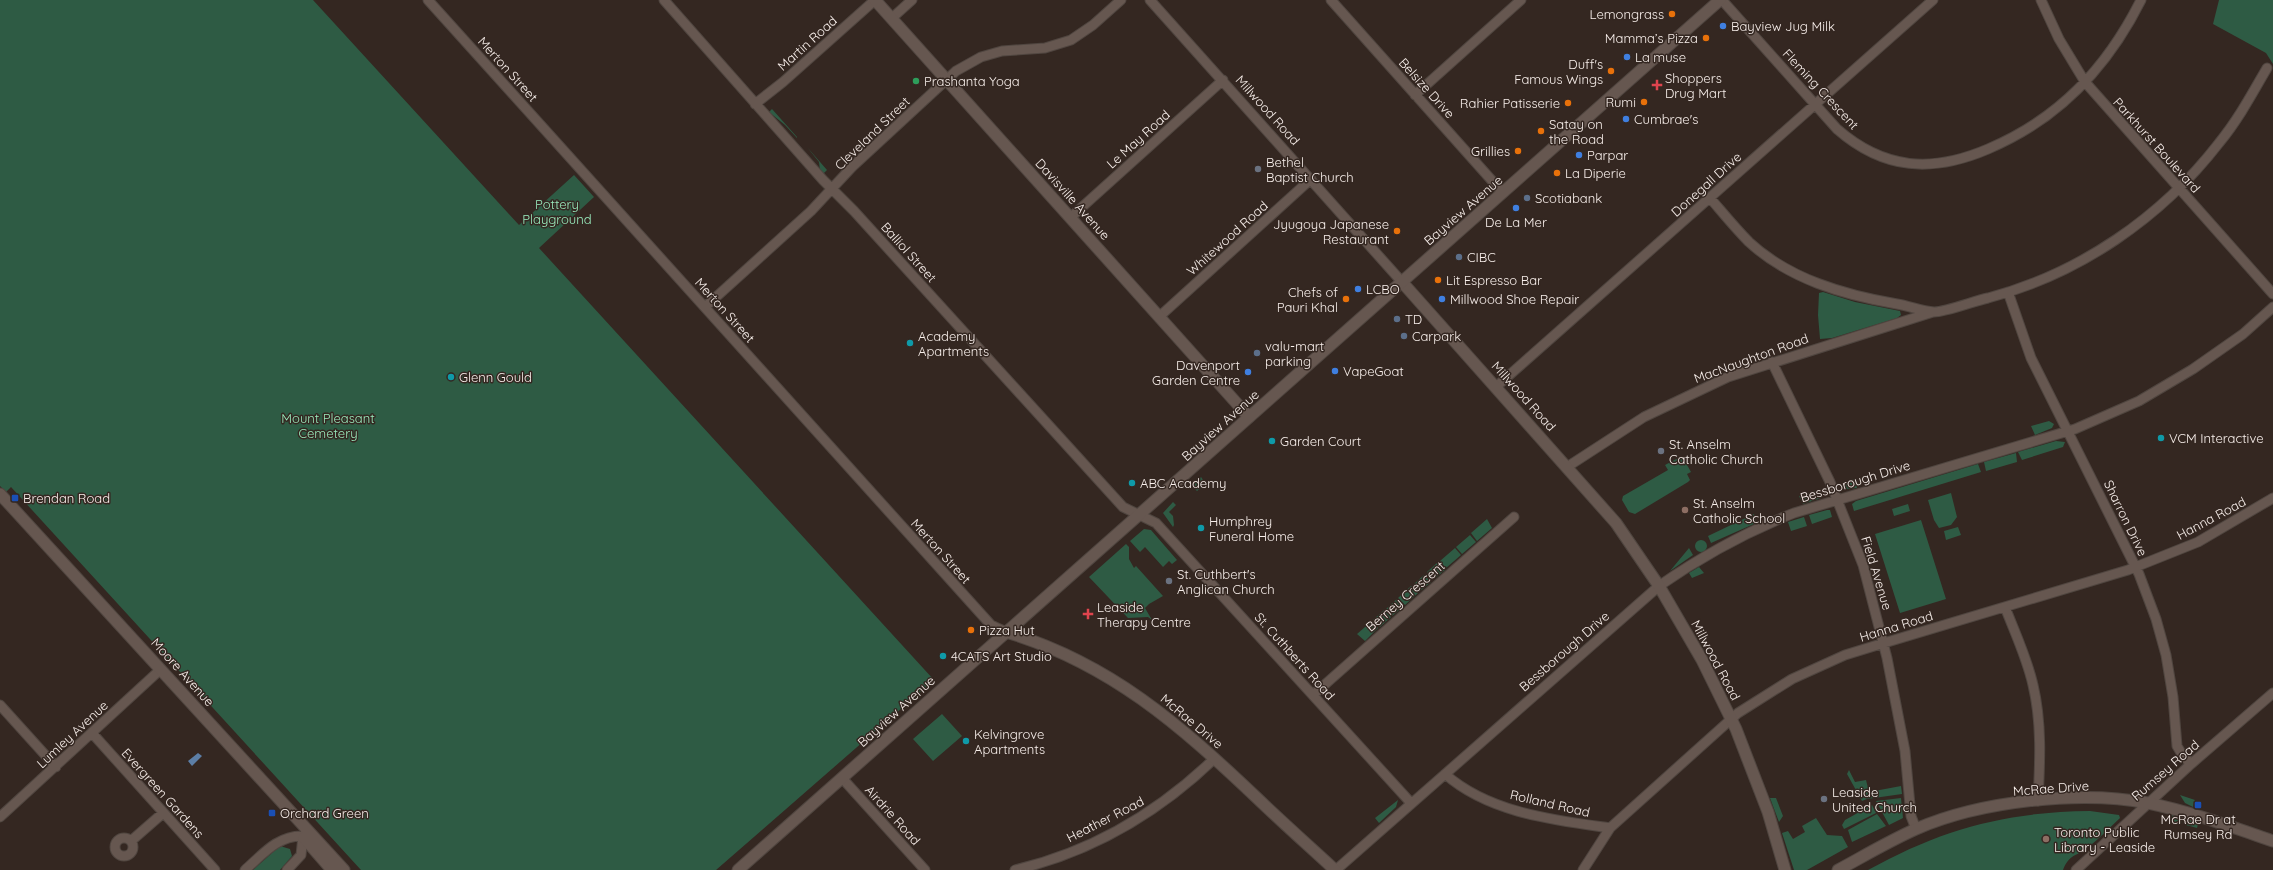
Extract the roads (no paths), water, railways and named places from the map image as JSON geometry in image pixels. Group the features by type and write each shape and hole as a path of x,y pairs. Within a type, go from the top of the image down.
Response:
{"street":[{"name":"Merton Street","path":"428,0 991,625 1006,632"},
{"name":"Balliol Street","path":"664,0 832,189 854,211 1118,501 1127,509 1139,515"},
{"name":"Martin Road","path":"755,104 783,82 875,0"},
{"name":"Davisville Avenue","path":"875,0 1249,417"},
{"path":"892,18 912,0"},
{"name":"Cleveland Street","path":"705,307 811,211 852,167 946,80 981,57 1002,51 1045,48 1071,40 1093,26 1121,0"},
{"name":"Millwood Road","path":"1150,0 1497,386 1616,523 1659,586 1702,660 1732,720 1768,812 1785,870"},
{"name":"Belsize Drive","path":"1331,0 1503,193"},
{"path":"1415,95 1521,0"},
{"name":"Fleming Crescent","path":"1721,0 1837,129 1866,150 1884,159 1906,163 1940,164 1961,159 2024,132 2052,113 2085,82 2126,31 2141,0"},
{"name":"Bayview Avenue","path":"742,869 1006,632 1721,0"},
{"name":"Donegall Drive","path":"1497,386 1933,0"},
{"name":"Parkhurst Boulevard","path":"2041,0 2059,39 2085,82 2178,189 2273,294"},
{"name":"MacNaughton Road","path":"1568,466 1644,417 1728,378 1772,362 1935,312 2008,292 2078,263 2108,246 2155,210 2178,189 2223,138 2267,68"},
{"name":"Le May Road","path":"1071,217 1223,80"},
{"name":"Whitewood Road","path":"1160,316 1311,179"},
{"path":"1710,198 1759,249 1807,278 1846,294 1935,312"},
{"name":"Sharron Drive","path":"2008,292 2031,358 2136,567 2156,619 2166,655 2173,697 2178,746 2190,764"},
{"name":"Bessborough Drive","path":"1335,870 1659,586 1707,555 1756,529 1794,513 2067,432 2126,407 2176,380 2243,334 2273,307"},
{"name":"Field Avenue","path":"1772,362 1838,500 1863,565 1884,642 1904,751 1911,816 1916,829"},
{"name":"Moore Avenue","path":"0,494 305,834 332,870"},
{"name":"Hanna Road","path":"1583,870 1610,828 1732,720 1764,696 1792,679 1844,655 2136,567 2198,542 2273,498"},
{"name":"Moore Avenue","path":"0,505 158,671"},
{"name":"St. Cuthberts Road","path":"1139,515 1156,523 1410,803"},
{"name":"Berney Crescent","path":"1313,695 1514,517"},
{"path":"2005,607 2028,666 2036,700 2040,758 2038,801"},
{"name":"McRae Drive","path":"1006,632 1055,649 1106,675 1142,697 1215,758 1335,870"},
{"name":"Lumley Avenue","path":"0,817 92,734 158,671"},
{"name":"Rumsey Road","path":"2076,870 2190,764 2273,693"},
{"path":"0,705 56,767"},
{"name":"Evergreen Gardens","path":"92,734 216,870"},
{"name":"Heather Road","path":"1015,870 1056,858 1122,828 1172,795 1215,758"},
{"name":"Rolland Road","path":"1445,774 1458,785 1495,803 1526,814 1610,828"},
{"name":"Airdrie Road","path":"842,778 925,870"},
{"name":"McRae Drive","path":"1838,870 1916,829 1961,814 2012,804 2038,801 2115,799 2147,803 2216,821 2273,841"},
{"path":"131,841 163,813"},
{"path":"245,870 276,843 292,836 305,834 302,855 287,870"},
{"name":"Moore Avenue","path":"305,834 344,870"}],"water":[{"path":"198,753 202,756 192,766 188,761"}],"place":[{"name":"Lemongrass","path":"1672,14"},
{"name":"Bayview Jug Milk","path":"1723,26"},
{"name":"Mamma’s Pizza","path":"1706,38"},
{"name":"La muse","path":"1627,57"},
{"name":"Duff's Famous Wings","path":"1611,71"},
{"name":"Prashanta Yoga","path":"916,81"},
{"name":"Shoppers Drug Mart","path":"1657,85"},
{"name":"Rumi","path":"1644,102"},
{"name":"Rahier Patisserie","path":"1568,103"},
{"name":"Cumbrae's","path":"1626,119"},
{"name":"Satay on the Road","path":"1541,131"},
{"name":"Grillies","path":"1518,151"},
{"name":"Parpar","path":"1579,155"},
{"name":"Bethel Baptist Church","path":"1258,169"},
{"name":"La Diperie","path":"1557,173"},
{"name":"Scotiabank","path":"1527,198"},
{"name":"De La Mer","path":"1516,208"},
{"name":"Jyugoya Japanese Restaurant","path":"1397,231"},
{"name":"CIBC","path":"1459,257"},
{"name":"Lit Espresso Bar","path":"1438,280"},
{"name":"LCBO","path":"1358,289"},
{"name":"Chefs of Pauri Khal","path":"1346,299"},
{"name":"Millwood Shoe Repair","path":"1442,299"},
{"name":"TD","path":"1397,319"},
{"name":"Carpark","path":"1404,336"},
{"name":"Academy Apartments","path":"910,343"},
{"name":"valu-mart parking","path":"1257,353"},
{"name":"VapeGoat","path":"1335,371"},
{"name":"Davenport Garden Centre","path":"1248,372"},
{"name":"Glenn Gould","path":"451,377"},
{"name":"VCM Interactive","path":"2161,438"},
{"name":"Garden Court","path":"1272,441"},
{"name":"St. Anselm Catholic Church","path":"1661,451"},
{"name":"ABC Academy","path":"1132,483"},
{"name":"Brendan Road","path":"15,498"},
{"name":"St. Anselm Catholic School","path":"1685,510"},
{"name":"Humphrey Funeral Home","path":"1201,528"},
{"name":"St. Cuthbert's Anglican Church","path":"1169,581"},
{"name":"Leaside Therapy Centre","path":"1088,614"},
{"name":"Pizza Hut","path":"971,630"},
{"name":"4CATS Art Studio","path":"943,656"},
{"name":"Kelvingrove Apartments","path":"966,741"},
{"name":"Leaside United Church","path":"1824,799"},
{"name":"McRae Dr at Rumsey Rd","path":"2198,805"},
{"name":"Orchard Green","path":"272,813"},
{"name":"Toronto Public Library - Leaside","path":"2046,839"}],"park label":[{"name":"Pottery Playground","path":"557,212"},
{"name":"Mount Pleasant Cemetery","path":"328,426"}]}
